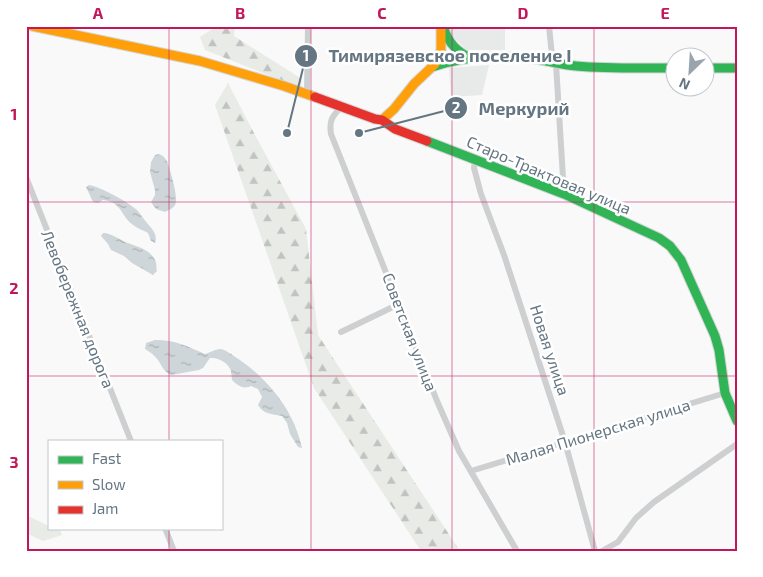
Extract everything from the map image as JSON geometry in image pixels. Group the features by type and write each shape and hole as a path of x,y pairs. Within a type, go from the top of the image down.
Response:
{"street":[{"name":"Старо-Трактовая улица","path":"32,26 200,61 308,94 382,120 385,124 395,129 564,194 660,238 677,252 715,336 719,350 725,393 737,420"},
{"path":"308,26 308,94"},
{"path":"442,26 449,44 470,58"},
{"path":"382,120 393,112 409,88 437,60 441,51 442,26"},
{"path":"549,26 552,56 556,64 564,194"},
{"path":"432,67 447,62 487,57 534,59 556,64 595,68 666,68"},
{"path":"716,68 737,68"},
{"name":"Советская улица","path":"341,107 330,119 331,134 437,401 459,451 517,551"},
{"name":"Новая улица","path":"475,160 474,168 481,194 504,255 564,442 595,551"},
{"name":"Левобережная дорога","path":"26,177 130,440"},
{"path":"340,332 399,304"},
{"name":"Малая Пионерская улица","path":"471,471 725,393"},
{"path":"602,551 618,542 636,518 650,506 737,444"},
{"path":"166,530 174,551"}],"shaded area":[{"path":"447,26 505,26 505,50 467,50 448,32"},
{"path":"489,65 482,95 451,97 449,68"}],"green space":[{"path":"214,26 235,26 234,36 302,79 301,88 205,50 200,37 214,28"},
{"path":"228,83 306,229 318,335 460,551 421,551 314,388 215,105"},
{"path":"26,515 48,526 48,530 60,530 62,535 43,541 26,533"}],"water":[{"path":"159,154 167,161 176,196 175,205 165,212 156,209 151,202 155,195 155,190 150,172 151,162 155,155"},
{"path":"89,185 114,195 137,210 154,232 156,237 155,243 151,241 148,233 129,221 114,203 103,200 98,203 93,202 86,187"},
{"path":"103,233 112,235 150,253 155,260 157,271 153,275 111,250 101,236"},
{"path":"155,340 175,342 205,354 222,349 248,366 269,386 286,408 293,421 302,448 298,447 282,416 268,413 260,408 258,405 262,397 258,389 251,386 240,386 232,380 230,368 226,363 216,358 210,358 203,368 199,370 171,375 145,349 146,343"}],"traffic: fast":[{"path":"444,29 448,39 454,46 470,58"},
{"path":"432,67 470,59 509,57 588,67 666,68"},
{"path":"716,68 737,68"},
{"path":"427,141 564,194 659,238 670,246 681,260 715,336 719,350 725,393 737,421"}],"traffic: slow":[{"path":"32,26 200,61 315,97"},
{"path":"382,120 394,109 414,84 435,64 441,50 441,26"}],"traffic: jam":[{"path":"315,97 382,120 395,129 427,141"}],"place":[{"name":"Тимирязевское поселение I","path":"287,133"},
{"name":"Меркурий","path":"359,133"}]}
